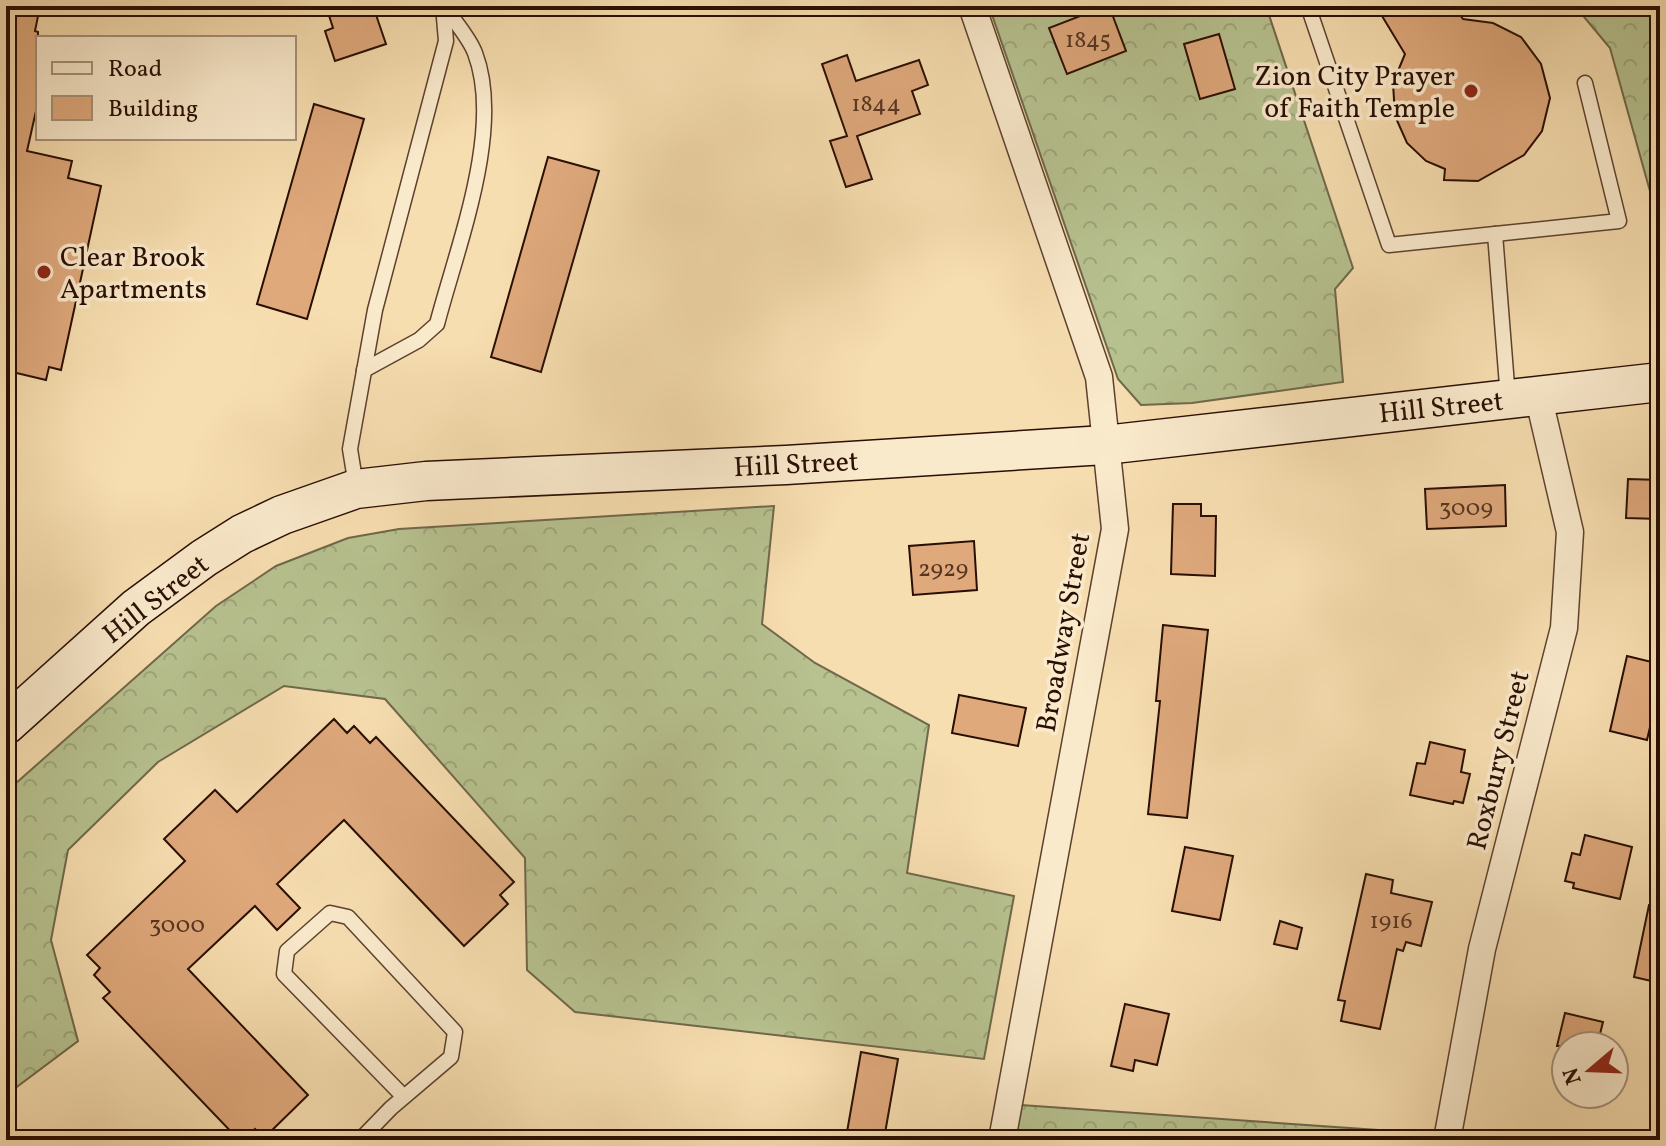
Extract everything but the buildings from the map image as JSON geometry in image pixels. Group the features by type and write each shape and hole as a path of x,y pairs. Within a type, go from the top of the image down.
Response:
{"street":[{"name":"Broadway Street","path":"972,6 1099,377 1115,529 1002,1140"},
{"name":"Hill Street","path":"6,725 136,608 204,558 242,534 282,515 356,489 426,481 786,465 1105,445 1660,382"},
{"name":"Roxbury Street","path":"1447,1140 1482,949 1564,628 1570,532 1523,397"}],"lane":[{"path":"364,370 419,340 437,324 483,155 484,92 475,52 444,6"},
{"path":"356,489 350,449 364,370 375,310 446,41 444,6"},
{"path":"1308,6 1389,245 1619,221 1585,83"},
{"path":"1495,234 1523,397"},
{"path":"360,1140 451,1057 455,1032 348,917 330,913 287,951 284,974 404,1097"}],"green space":[{"path":"989,6 1266,6 1353,268 1335,289 1343,382 1192,403 1141,405 1118,379"},
{"path":"1566,6 1660,6 1660,227 1610,48 1580,12"},
{"path":"774,506 762,624 815,663 929,725 907,873 1014,896 984,1059 575,1012 527,970 525,858 385,699 284,686 158,762 68,850 51,940 78,1041 6,1095 6,792 216,606 276,566 348,538 399,529"},
{"path":"1021,1105 1421,1133 1420,1140 1015,1140"}],"place":[{"name":"Zion City Prayer of Faith Temple","path":"1471,91"},
{"name":"Clear Brook Apartments","path":"44,272"}]}
